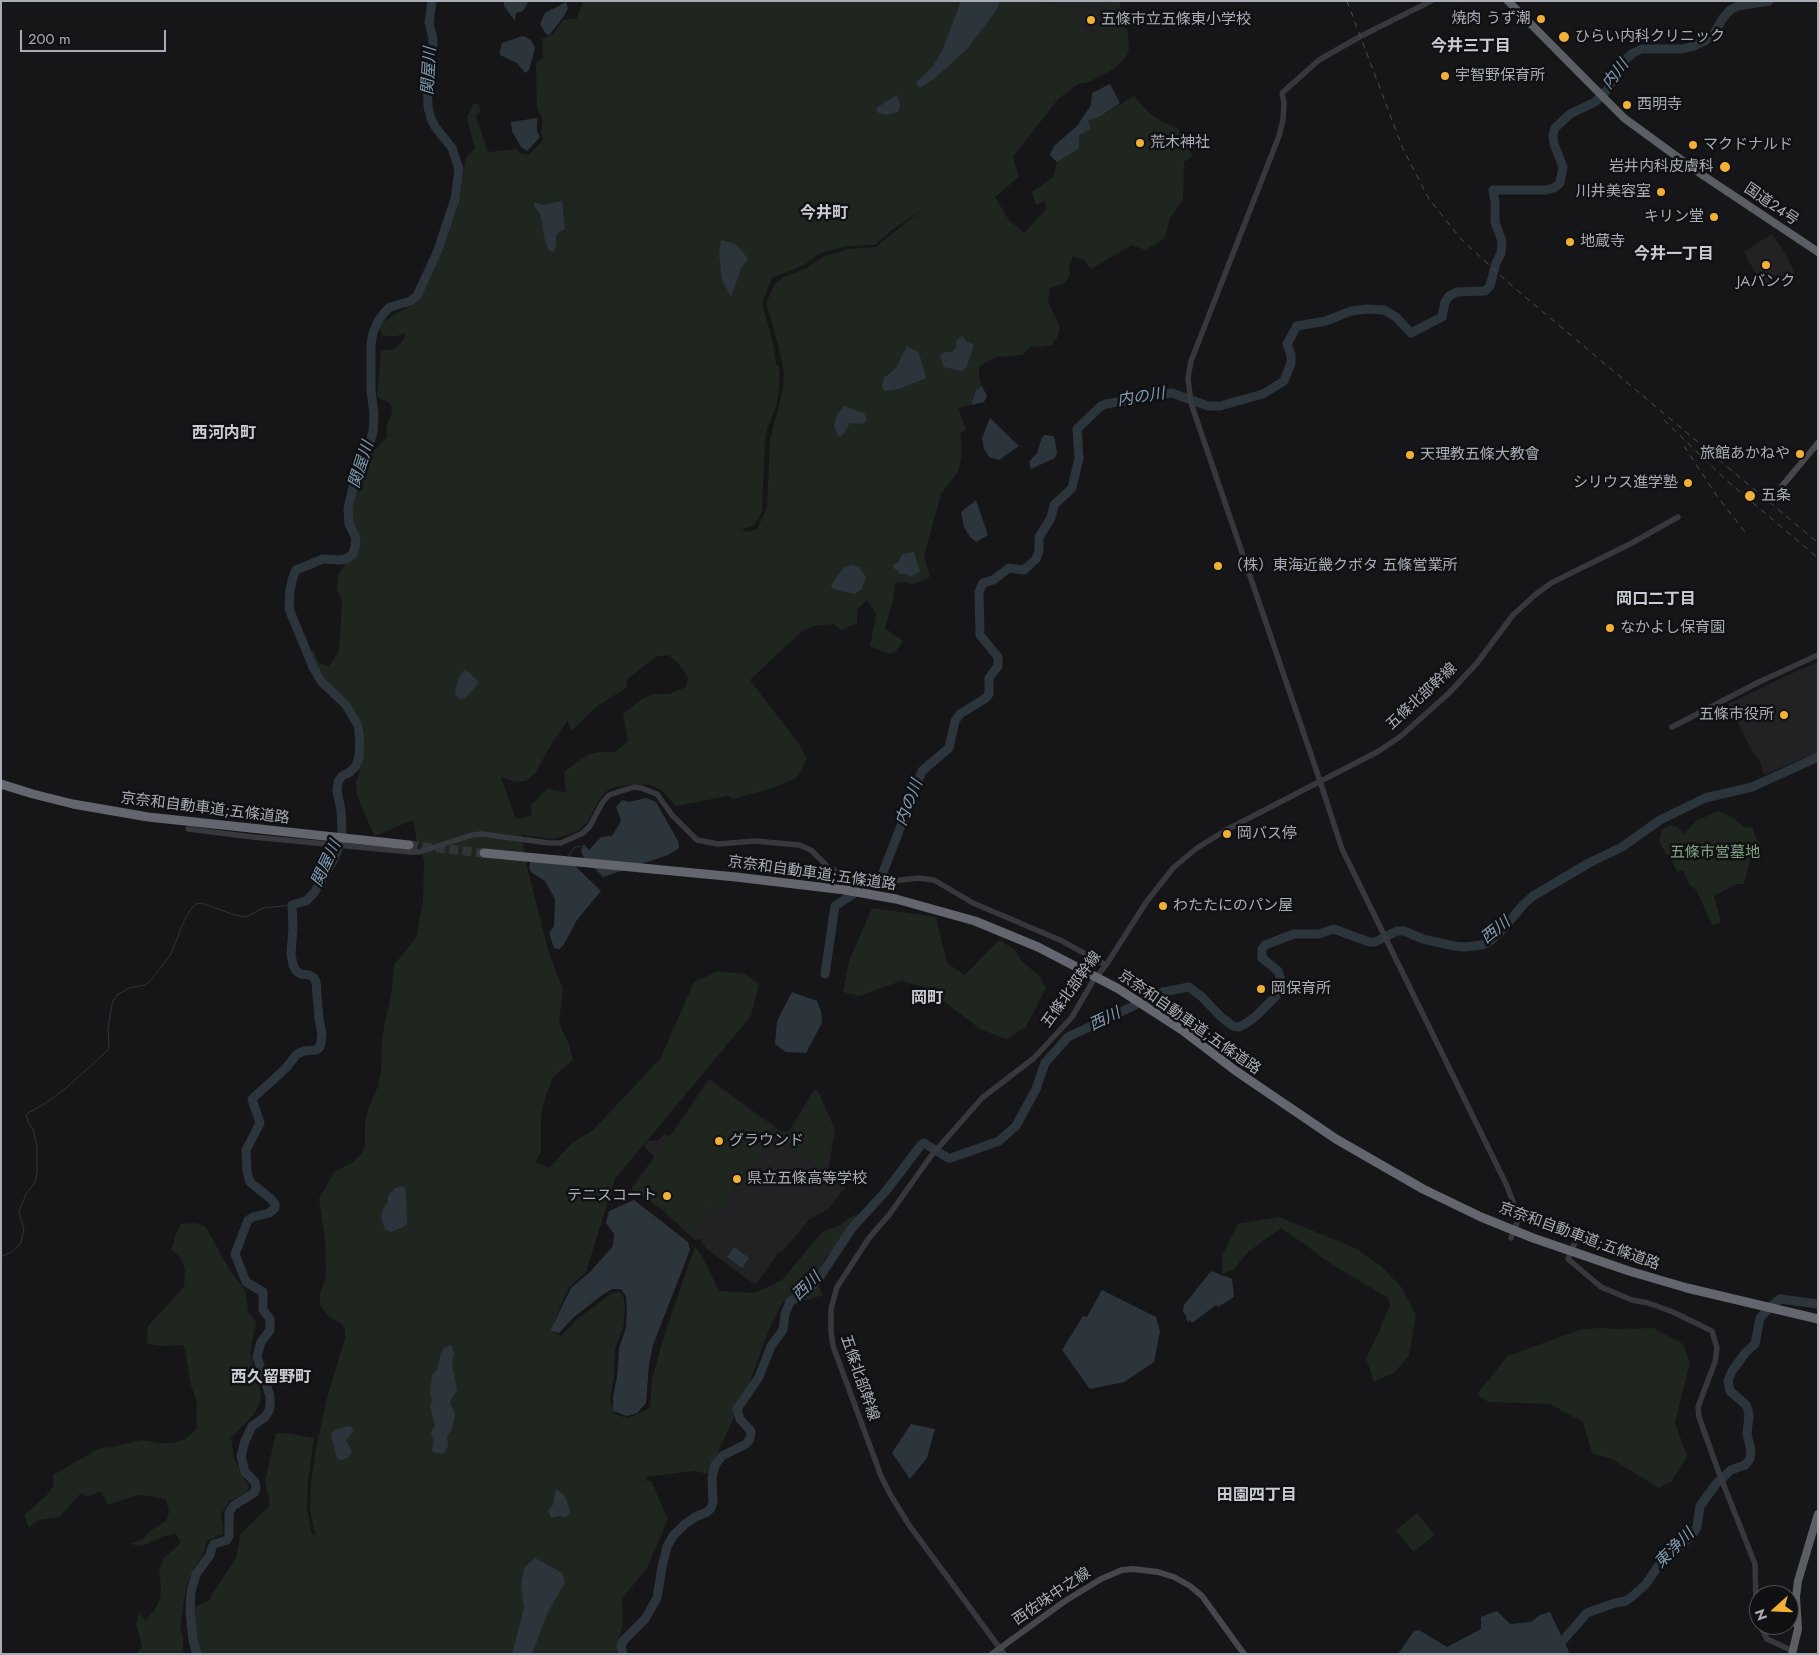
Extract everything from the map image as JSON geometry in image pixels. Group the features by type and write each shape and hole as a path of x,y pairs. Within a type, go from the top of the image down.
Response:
{"highway":[{"name":"国道24号","path":"1508,1 1624,118 1698,172 1818,252"},
{"name":"京奈和自動車道;五條道路","path":"1,784 73,804 148,817 392,844 410,849"},
{"name":"京奈和自動車道;五條道路","path":"484,853 811,886 896,899 975,920 1038,946 1117,988 1182,1030 1236,1072 1336,1139 1423,1189 1524,1235 1593,1260 1687,1288 1818,1319"},
{"path":"1767,1307 1818,1313"},
{"path":"1793,1653 1798,1629 1796,1597 1798,1581 1818,1514"}],"main road":[{"path":"1782,486 1818,443"},
{"name":"西佐味中之線","path":"992,1654 1001,1651 1065,1600 1101,1579 1122,1570 1133,1569 1158,1572 1174,1577 1190,1586 1202,1596 1244,1654"}],"street":[{"path":"1431,1 1361,36 1319,60 1282,93 1284,102 1283,120 1279,136 1191,361 1188,378 1191,402 1342,850 1352,867 1382,934 1417,1002 1520,1218 1511,1238"},
{"name":"五條北部幹線","path":"1001,1651 909,1525 890,1494 872,1455 833,1346 830,1331 837,1287 855,1259 930,1156 982,1098 1034,1058 1072,1016 1093,981 1106,965 1147,901 1174,867 1197,848 1226,830 1379,751 1402,736 1448,694 1477,663 1513,615 1535,595 1551,583 1630,544 1678,517"},
{"path":"1672,727 1759,682 1818,655"},
{"path":"188,828 253,837 410,849 419,852 472,835 482,834 561,843 583,833 590,826 602,803 609,795 634,787 641,788 657,794 672,815 696,840 718,844 755,841 800,845 811,850 833,870 851,878 882,882 918,878 934,880 973,903 1060,940 1106,965"},
{"path":"1576,1240 1568,1260 1601,1287 1632,1300 1648,1303 1673,1312 1712,1331 1716,1339 1716,1355 1709,1381 1698,1407 1699,1417 1722,1482 1755,1564 1756,1585"},
{"path":"1765,1635 1767,1639 1793,1653"}],"shaded area":[{"path":"504,1 529,1 523,11 516,13 515,21 504,6"},
{"path":"961,1 1000,1 995,12 967,49 934,79 920,88 916,83 933,66 942,51"},
{"name":"五條市立五條東小学校","path":"1040,1 1107,1 1102,33 1086,30 1070,10"},
{"path":"566,2 568,8 564,16 549,35 546,34 540,24 545,13"},
{"path":"523,36 531,40 535,48 529,70 525,73 517,63 500,55 502,43"},
{"path":"1110,84 1120,103 1101,116 1088,121 1091,129 1079,135 1079,149 1057,162 1050,155 1054,146 1077,126 1091,105 1092,93"},
{"path":"897,95 900,106 898,112 886,115 878,113 876,108"},
{"path":"537,118 537,131 540,137 527,151 521,147 512,131 511,122"},
{"path":"562,201 565,229 556,234 556,247 553,252 549,251 545,241 540,213 535,208 534,202 543,205"},
{"path":"1772,234 1786,254 1795,274 1763,288 1744,252"},
{"path":"721,240 739,247 748,259 741,269 731,297 722,280 719,253"},
{"path":"962,336 966,341 974,345 966,368 962,371 944,367 940,355 945,352 952,352 957,346 955,342"},
{"path":"907,346 919,353 926,378 899,389 884,391 882,385 884,378 896,368"},
{"path":"982,386 987,396 984,402 971,405 976,390"},
{"path":"844,406 864,413 867,420 863,424 850,423 843,435 839,437 834,426 837,415"},
{"path":"990,418 1019,446 999,460 989,457 984,449 982,438"},
{"path":"1045,435 1054,436 1057,453 1055,458 1031,469 1029,462 1037,453 1042,437"},
{"path":"976,500 988,535 976,542 970,537 964,527 961,512"},
{"path":"914,552 920,572 909,577 907,574 900,574 898,570 894,569 893,564 898,563 902,554"},
{"path":"852,565 859,567 866,577 861,590 854,594 833,589 831,585 844,567"},
{"path":"1818,662 1818,752 1764,775 1759,760 1752,751 1728,704"},
{"path":"465,669 479,682 466,698 460,699 455,692 456,686"},
{"path":"646,798 656,802 678,841 679,848 668,855 603,877 582,855 581,850 584,844 589,850 601,837 612,836 621,821 616,807 622,800 629,802"},
{"path":"532,854 565,856 601,891 577,920 563,946 559,949 554,948 549,933 554,926 555,899 545,881 531,872 529,868"},
{"path":"792,992 817,1001 821,1011 822,1023 806,1053 786,1052 775,1044 777,1021"},
{"name":"県立五條高等学校","path":"709,1079 782,1132 790,1130 814,1089 818,1091 835,1129 828,1173 845,1185 845,1188 828,1209 809,1220 781,1253 779,1252 757,1283 754,1284 708,1250 701,1239 695,1240 662,1210 631,1189 654,1157 644,1146 648,1141 659,1140 663,1135 670,1136"},
{"path":"402,1186 405,1188 406,1195 407,1223 403,1227 391,1232 385,1229 381,1218 382,1211 390,1193 395,1188"},
{"path":"634,1200 688,1242 690,1250 653,1345 649,1364 646,1403 637,1413 627,1416 613,1411 619,1348 626,1328 626,1297 621,1289 612,1289 602,1295 574,1317 559,1333 550,1331 571,1288 590,1272 613,1246 614,1234 606,1223 609,1211"},
{"path":"734,1247 749,1258 742,1268 727,1257"},
{"path":"1211,1271 1232,1279 1234,1297 1218,1307 1216,1305 1192,1323 1190,1320 1188,1322 1183,1312 1184,1305"},
{"path":"1102,1290 1156,1317 1160,1331 1154,1362 1124,1382 1090,1389 1062,1350 1083,1316 1087,1317"},
{"path":"451,1345 454,1353 452,1363 457,1391 450,1403 455,1414 452,1429 447,1436 448,1446 443,1454 433,1452 432,1449 434,1442 431,1433 435,1425 430,1406 432,1401 430,1392 432,1375 437,1370 441,1354 444,1348"},
{"path":"911,1424 935,1429 927,1458 910,1479 892,1453"},
{"path":"348,1426 353,1428 354,1431 346,1440 352,1451 349,1457 340,1461 336,1456 331,1434 334,1430"},
{"path":"556,1489 564,1495 570,1514 565,1517 551,1518 548,1510 553,1505"},
{"path":"535,1558 562,1573 565,1582 547,1614 532,1654 512,1654 524,1608 521,1585 524,1568"},
{"path":"1497,1611 1510,1624 1531,1622 1540,1615 1550,1612 1570,1654 1398,1654 1414,1631 1419,1630 1447,1647 1481,1629 1481,1617"}],"green space":[{"path":"583,1 1040,1 1070,10 1086,30 1102,33 1107,1 1119,1 1128,33 1129,49 1127,55 1116,67 1089,82 1078,84 1058,99 1013,157 1019,177 995,197 1009,220 1024,233 1047,208 1045,201 1036,205 1032,192 1053,177 1057,162 1079,149 1079,135 1088,121 1101,116 1134,96 1151,115 1177,128 1193,156 1184,162 1183,199 1170,218 1165,238 1145,250 1132,245 1091,269 1084,260 1073,257 1069,265 1070,275 1065,283 1050,288 1048,302 1060,327 1058,336 1052,345 1032,346 1022,355 997,357 979,366 979,377 982,386 976,390 971,405 958,408 966,429 960,434 962,445 961,460 958,472 941,494 924,556 930,577 914,584 895,583 893,600 885,628 903,641 896,651 889,654 870,646 876,614 867,600 857,610 857,623 842,630 833,624 815,626 802,631 750,680 799,744 807,759 797,778 772,788 733,799 728,796 677,806 663,791 650,785 636,784 615,787 608,790 601,797 588,821 578,831 554,839 522,835 527,867 549,953 563,989 559,1023 569,1044 573,1060 553,1077 545,1098 541,1118 541,1153 535,1162 549,1168 572,1143 593,1130 660,1059 694,982 719,971 745,974 759,984 751,1016 615,1179 586,1272 569,1287 550,1331 561,1336 576,1320 612,1293 620,1292 624,1298 625,1310 623,1328 615,1348 614,1377 610,1397 614,1414 628,1418 650,1408 652,1379 665,1333 695,1246 719,1291 755,1293 782,1280 823,1231 841,1225 850,1217 858,1214 861,1219 852,1232 825,1258 816,1279 823,1295 807,1300 783,1302 770,1327 747,1389 708,1474 695,1471 646,1477 646,1481 651,1481 668,1519 647,1568 622,1599 623,1622 616,1654 190,1654 186,1625 193,1608 210,1600 235,1560 240,1534 270,1506 265,1481 276,1433 314,1438 308,1483 307,1509 312,1534 315,1535 310,1510 311,1483 316,1448 327,1398 345,1338 345,1330 342,1324 328,1316 320,1305 320,1294 326,1277 325,1239 319,1199 334,1172 353,1162 362,1153 365,1146 365,1123 381,1072 382,1037 392,990 394,965 416,938 423,901 424,860 417,842 413,820 374,836 357,795 356,782 360,772 365,740 363,725 350,703 325,679 311,656 313,649 319,663 329,666 339,651 342,601 337,590 338,574 358,549 358,539 351,515 354,497 367,459 387,437 386,428 392,413 391,405 377,395 381,350 391,350 398,346 406,333 397,336 383,336 380,331 380,324 413,305 429,280 442,252 459,201 466,157 475,149 467,117 473,104 479,104 480,111 476,116 488,152 517,149 519,153 529,155 543,140 541,132 543,120 537,108 536,63 543,58 542,39 553,34 563,20 577,18","holes":["922,210 876,247 848,249 823,257 807,268 784,277 775,284 766,303 784,373 783,390 770,439 767,508 757,529 746,532 742,529 754,525 762,512 765,440 776,407 779,389 779,367 776,364 774,347 762,303 772,278 804,265 820,253 847,246 875,245 892,230","668,655 679,664 688,677 686,687 669,694 654,694 642,699 623,714 628,741 615,752 590,754 577,762 564,772 566,792 547,789 531,805 532,815 520,819 515,817 501,777 516,782 526,781 536,772 552,743 568,720 571,731 596,707 626,688 627,680 655,657"]},
{"name":"五條市営墓地","path":"1718,811 1735,819 1744,827 1753,828 1754,834 1761,846 1750,859 1744,884 1737,884 1714,896 1721,922 1713,926 1696,890 1689,885 1683,870 1677,872 1671,858 1659,841 1662,830 1670,825 1677,827 1685,834 1696,821"},
{"path":"872,908 936,917 947,963 965,975 999,940 1015,950 1022,962 1039,975 1046,988 1026,1027 1006,1039 980,1029 925,987 901,981 859,996 843,992 849,961"},
{"name":"グラウンド","path":"710,1081 777,1131 717,1215 701,1203 710,1211 693,1233 633,1188"},
{"path":"816,1095 821,1098 834,1129 824,1170 784,1141"},
{"path":"1279,1217 1355,1248 1381,1266 1402,1288 1416,1315 1409,1355 1395,1372 1374,1382 1366,1358 1390,1305 1388,1298 1322,1258 1281,1228 1248,1252 1233,1270 1222,1274 1222,1255 1238,1224"},
{"path":"196,1223 206,1227 229,1269 245,1290 248,1311 256,1322 250,1353 261,1393 260,1403 254,1414 231,1438 234,1457 249,1486 247,1492 229,1502 221,1514 223,1534 207,1541 204,1553 193,1570 186,1587 180,1630 183,1637 183,1654 136,1654 142,1647 136,1624 139,1613 145,1621 155,1609 160,1599 159,1571 163,1559 181,1542 176,1534 164,1536 142,1546 131,1544 143,1539 150,1531 166,1521 169,1512 166,1500 137,1495 108,1505 101,1491 87,1497 81,1493 59,1517 38,1520 29,1528 24,1515 46,1496 54,1485 53,1475 98,1449 141,1440 174,1443 186,1439 196,1429 197,1403 191,1385 184,1345 162,1346 147,1344 148,1326 184,1287 185,1269 180,1257 171,1250 176,1234 181,1224"},
{"path":"1653,1328 1683,1344 1690,1363 1675,1423 1687,1456 1672,1481 1659,1488 1612,1459 1592,1453 1583,1422 1550,1404 1488,1402 1477,1394 1508,1356 1579,1330"},
{"path":"1417,1513 1435,1535 1413,1552 1396,1530"}],"waterway":[{"name":"関屋川","path":"197,1654 193,1640 190,1611 191,1592 196,1574 210,1555 214,1544 227,1540 229,1536 229,1513 233,1506 254,1493 256,1488 255,1482 245,1472 241,1456 252,1426 265,1417 270,1405 270,1396 257,1357 261,1342 270,1330 270,1319 263,1310 263,1292 246,1282 235,1254 248,1220 269,1213 275,1208 275,1204 271,1199 250,1182 247,1172 246,1150 260,1123 252,1099 286,1068 297,1054 316,1050 321,1043 322,1033 316,982 309,975 296,971 293,965 291,954 292,905 306,901 314,893 334,859 341,842 342,832 341,810 337,791 338,782 342,776 356,766 359,757 360,740 358,725 346,705 321,681 313,667 289,609 290,590 296,570 323,559 346,559 353,554 356,538 349,524 348,509 355,478 368,450 373,431 374,414 371,390 371,344 373,333 378,321 390,307 411,301 417,296 438,250 455,199 459,169 452,148 436,128 428,107 427,72 433,48 429,23 432,1"},
{"name":"内の川","path":"825,974 835,906 882,875 922,771 949,748 955,721 960,714 986,698 989,694 989,678 998,666 998,657 980,635 979,592 983,583 993,580 1009,568 1024,570 1036,559 1039,551 1039,537 1051,518 1054,505 1072,488 1079,458 1077,429 1101,406 1106,404 1172,393 1208,406 1220,406 1263,394 1284,381 1291,363 1291,355 1287,344 1297,326 1326,321 1351,311 1367,309 1384,310 1396,317 1411,333 1442,317 1445,302 1449,296 1457,292 1485,291 1490,286 1496,263 1501,253 1502,241 1495,222 1493,190 1546,190 1554,188 1560,183 1563,167 1554,144 1553,135 1555,128 1570,114 1595,102 1607,90 1626,59 1633,53 1642,49 1682,49 1694,46 1713,35 1730,10 1738,6 1769,1"},
{"name":"西川","path":"623,1654 621,1647 623,1641 645,1619 657,1598 667,1547 673,1536 685,1524 711,1508 713,1502 712,1478 715,1465 722,1456 746,1444 750,1439 751,1431 740,1419 737,1409 759,1377 771,1346 783,1330 785,1314 790,1302 806,1292 817,1281 852,1228 886,1191 921,1145 924,1143 951,1158 999,1141 1016,1126 1036,1089 1045,1063 1068,1037 1163,992 1189,987 1233,1026 1239,1027 1245,1024 1255,1017 1276,996 1282,984 1278,971 1262,958 1262,949 1265,945 1294,934 1319,934 1334,929 1369,942 1375,942 1397,931 1404,931 1423,939 1454,946 1482,945 1489,942 1500,932 1533,896 1589,863 1622,847 1660,820 1705,798 1752,787 1818,757"},
{"path":"568,857 575,847 581,846"},
{"path":"1,1257 10,1253 20,1244 24,1229 19,1212 26,1194 35,1182 37,1172 37,1146 33,1129 28,1122 26,1114 46,1103 66,1088 106,1052 109,1048 108,1029 110,1015 113,1001 117,995 129,988 145,985 152,979 171,954 184,921 196,904 201,903 246,917 263,908 292,905"},
{"name":"東浄川","path":"1551,1654 1587,1613 1626,1601 1634,1595 1646,1584 1667,1553 1684,1543 1693,1534 1697,1527 1700,1506 1716,1484 1731,1470 1745,1465 1750,1459 1751,1450 1747,1434 1748,1410 1746,1405 1730,1391 1728,1381 1732,1371 1746,1352 1755,1344 1760,1318 1780,1299 1818,1304"}],"tunnel":[{"path":"409,845 484,853"}],"railway":[{"path":"1347,1 1403,149 1429,199 1461,239 1511,285 1818,543"},
{"path":"1664,420 1726,480 1818,558"},
{"path":"1684,446 1717,496 1745,532"}],"place":[{"name":"焼肉 うず潮","path":"1541,19"},
{"name":"五條市立五條東小学校","path":"1091,20"},
{"name":"ひらい内科クリニック","path":"1564,37"},
{"name":"宇智野保育所","path":"1445,76"},
{"name":"西明寺","path":"1627,105"},
{"name":"荒木神社","path":"1140,143"},
{"name":"マクドナルド","path":"1693,145"},
{"name":"岩井内科皮膚科","path":"1725,167"},
{"name":"川井美容室","path":"1661,192"},
{"name":"キリン堂","path":"1714,217"},
{"name":"地蔵寺","path":"1570,242"},
{"name":"JAバンク","path":"1766,265"},
{"name":"旅館あかねや","path":"1800,454"},
{"name":"天理教五條大教會","path":"1410,455"},
{"name":"シリウス進学塾","path":"1688,483"},
{"name":"五条","path":"1750,496"},
{"name":"（株）東海近畿クボタ 五條営業所","path":"1218,566"},
{"name":"なかよし保育園","path":"1610,628"},
{"name":"五條市役所","path":"1784,715"},
{"name":"岡バス停","path":"1227,834"},
{"name":"わたたにのパン屋","path":"1163,906"},
{"name":"岡保育所","path":"1261,989"},
{"name":"グラウンド","path":"719,1141"},
{"name":"県立五條高等学校","path":"737,1179"},
{"name":"テニスコート","path":"667,1196"}],"district":[{"name":"今井三丁目","path":"1471,47"},
{"name":"今井町","path":"824,214"},
{"name":"今井一丁目","path":"1674,255"},
{"name":"西河内町","path":"224,434"},
{"name":"岡口二丁目","path":"1656,600"},
{"name":"岡町","path":"927,999"},
{"name":"西久留野町","path":"271,1378"},
{"name":"田園四丁目","path":"1257,1496"}],"water label":[{"name":"内川","path":"1616,75"}]}
